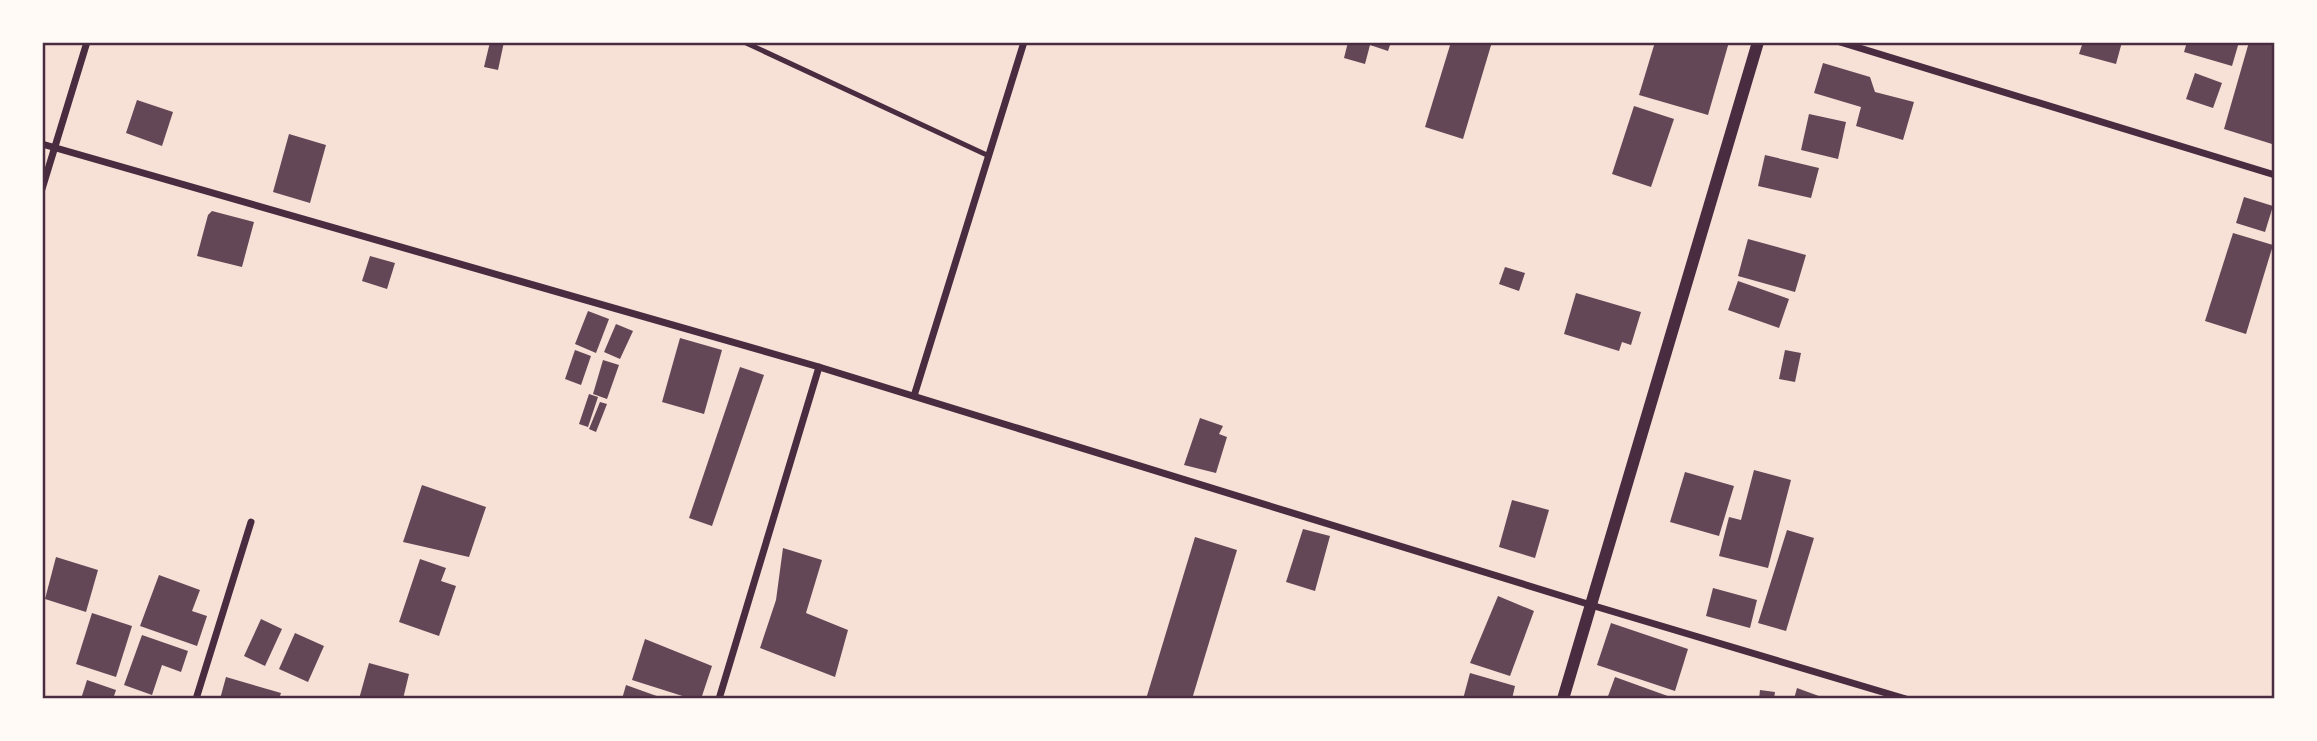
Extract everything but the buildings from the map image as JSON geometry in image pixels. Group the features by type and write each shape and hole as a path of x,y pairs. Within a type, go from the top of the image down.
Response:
{"street":[{"path":"42,189 87,42"},
{"path":"914,396 1024,42"},
{"path":"1563,699 1758,42"},
{"path":"1840,42 2275,174"},
{"path":"42,145 819,367 1591,605 1906,699"},
{"path":"719,699 819,367"},
{"path":"196,699 251,522"}],"lane":[{"path":"744,42 989,156"}]}
